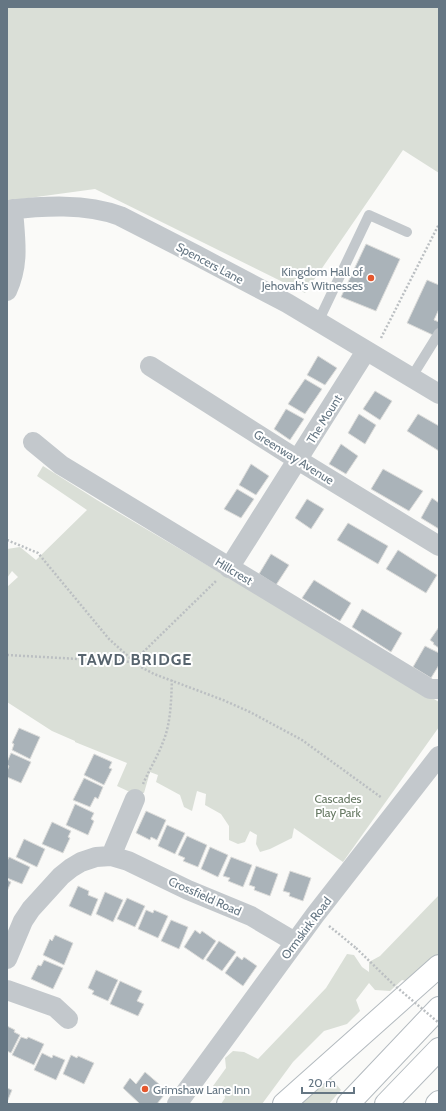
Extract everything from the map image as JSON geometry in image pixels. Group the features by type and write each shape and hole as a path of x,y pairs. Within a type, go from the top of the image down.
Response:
{"main road":[{"path":"284,1104 439,966"},
{"path":"348,1104 439,1008"},
{"path":"386,1104 439,1049"}],"street":[{"name":"Spencers Lane","path":"10,209 59,207 94,209 108,212 196,254 287,303 439,394"},
{"path":"7,291 14,270 16,255 10,209"},
{"name":"The Mount","path":"230,568 298,460 369,353"},
{"name":"Greenway Avenue","path":"150,366 298,460 439,546"},
{"name":"Hillcrest","path":"33,442 62,465 230,568 430,689 439,689"},
{"name":"Ormskirk Road","path":"177,1104 315,915 439,756"},
{"path":"112,856 135,799"},
{"name":"Crossfield Road","path":"7,958 23,921 30,909 61,876 81,862 96,857 112,856 128,861 188,890 251,916 295,942"},
{"path":"7,990 55,1007 68,1018"}],"lane":[{"path":"318,322 369,214 407,232"},
{"path":"411,378 439,333"}],"path":[{"path":"369,353 439,224"},
{"path":"7,540 38,553 109,638 134,662 146,670 250,712 302,740 397,809"},
{"path":"7,655 134,662 230,568"},
{"path":"135,799 164,741 170,709 172,680"},
{"path":"315,915 356,948 394,985 439,1023"}],"green space":[{"path":"7,7 439,7 439,173 403,150 305,293 95,189 7,201"},
{"name":"Cascades Play Park","path":"43,466 97,500 439,702 439,727 343,862 294,828 292,838 270,849 260,852 256,844 257,835 250,831 245,842 238,844 229,840 229,826 221,814 205,805 206,794 197,791 192,811 184,807 180,795 156,782 158,775 150,772 144,793 132,793 117,786 127,763 52,731 7,702 7,587 18,577 12,571 7,578 7,549 20,547 36,560 87,510 37,476"},
{"path":"439,895 439,962 414,983 402,980 390,991 375,990 369,983 356,1000 360,1011 347,1024 324,1031 293,1062 262,1104 221,1104 225,1098 223,1089 213,1086 226,1068 225,1058 233,1051 244,1052 258,1059 326,988 347,954 354,955 362,967 369,972 369,962 380,956"},
{"path":"331,1078 341,1090 329,1104 299,1104"}],"building":[{"name":"Kingdom Hall of Jehovah's Witnesses","path":"366,244 400,259 376,311 341,297"},
{"path":"427,280 439,285 439,309 434,320 439,322 439,327 435,336 407,323"},
{"path":"318,356 337,368 325,385 307,375"},
{"path":"305,379 322,389 305,414 288,404"},
{"path":"375,391 392,401 380,420 363,409"},
{"path":"286,409 304,419 290,440 274,429"},
{"path":"359,414 376,425 365,444 348,433"},
{"path":"418,414 439,426 439,451 407,431"},
{"path":"341,444 358,456 346,474 329,464"},
{"path":"251,464 269,476 256,495 239,485"},
{"path":"383,469 423,491 409,511 371,489"},
{"path":"237,489 254,499 241,518 224,509"},
{"path":"432,498 439,503 439,529 421,518"},
{"path":"307,499 324,509 311,529 295,518"},
{"path":"348,523 388,546 378,564 337,540"},
{"path":"398,550 437,575 426,593 386,569"},
{"path":"271,554 289,565 276,585 259,574"},
{"path":"314,580 351,603 340,621 302,598"},
{"path":"362,609 402,633 391,652 352,627"},
{"path":"439,627 439,648 430,640"},
{"path":"425,646 439,653 439,665 431,678 413,667"},
{"path":"19,728 40,737 30,759 12,750 14,744 12,743"},
{"path":"11,753 31,762 21,783 7,777 9,766 7,765 7,762"},
{"path":"94,754 112,762 109,768 112,769 104,785 84,775"},
{"path":"84,778 103,787 98,799 95,797 90,807 73,800"},
{"path":"75,804 94,813 91,819 94,821 88,835 66,825"},
{"path":"146,811 166,820 157,840 151,837 150,840 136,833"},
{"path":"52,822 71,831 68,837 70,838 63,853 42,844"},
{"path":"167,825 185,833 175,854 158,846"},
{"path":"187,836 207,845 198,867 183,861 185,858 178,855"},
{"path":"24,839 45,849 37,867 16,857"},
{"path":"210,847 228,855 218,877 201,869"},
{"path":"9,857 30,867 22,884 7,878 7,861"},
{"path":"231,857 252,865 243,887 228,881 230,878 223,876"},
{"path":"256,866 278,874 270,896 254,890 255,887 249,885"},
{"path":"290,871 311,878 303,901 289,896 290,893 283,891"},
{"path":"7,880 11,882 7,891"},
{"path":"78,886 89,891 88,895 98,899 91,916 69,906"},
{"path":"105,892 123,900 113,922 96,914"},
{"path":"127,898 145,906 135,927 117,919"},
{"path":"146,910 153,913 154,910 168,916 158,938 138,929"},
{"path":"171,920 188,927 179,949 161,941"},
{"path":"195,930 200,934 202,931 216,941 203,960 184,947"},
{"path":"55,935 73,943 64,965 43,955 50,939 52,941"},
{"path":"219,941 236,952 222,971 206,960"},
{"path":"237,956 242,960 244,957 257,966 243,986 225,973"},
{"path":"44,960 63,968 53,989 31,979 38,965 41,966"},
{"path":"96,970 118,980 108,1001 92,994 94,991 88,988"},
{"path":"120,981 142,991 137,1001 144,1004 138,1016 110,1004"},
{"path":"7,1026 15,1030 14,1032 20,1035 11,1053 7,1051"},
{"path":"21,1037 27,1039 28,1037 44,1044 34,1065 12,1055"},
{"path":"42,1053 52,1058 53,1055 65,1060 56,1080 34,1070"},
{"path":"71,1055 77,1058 78,1056 94,1063 84,1084 63,1074"},
{"name":"Grimshaw Lane Inn","path":"145,1072 167,1091 157,1104 140,1104 123,1088 130,1078 136,1084"},
{"path":"7,1088 12,1090 7,1102"}],"place":[{"name":"Kingdom Hall of Jehovah's Witnesses","path":"371,278"},
{"name":"Grimshaw Lane Inn","path":"145,1089"}],"district":[{"name":"TAWD BRIDGE","path":"135,659"}]}
